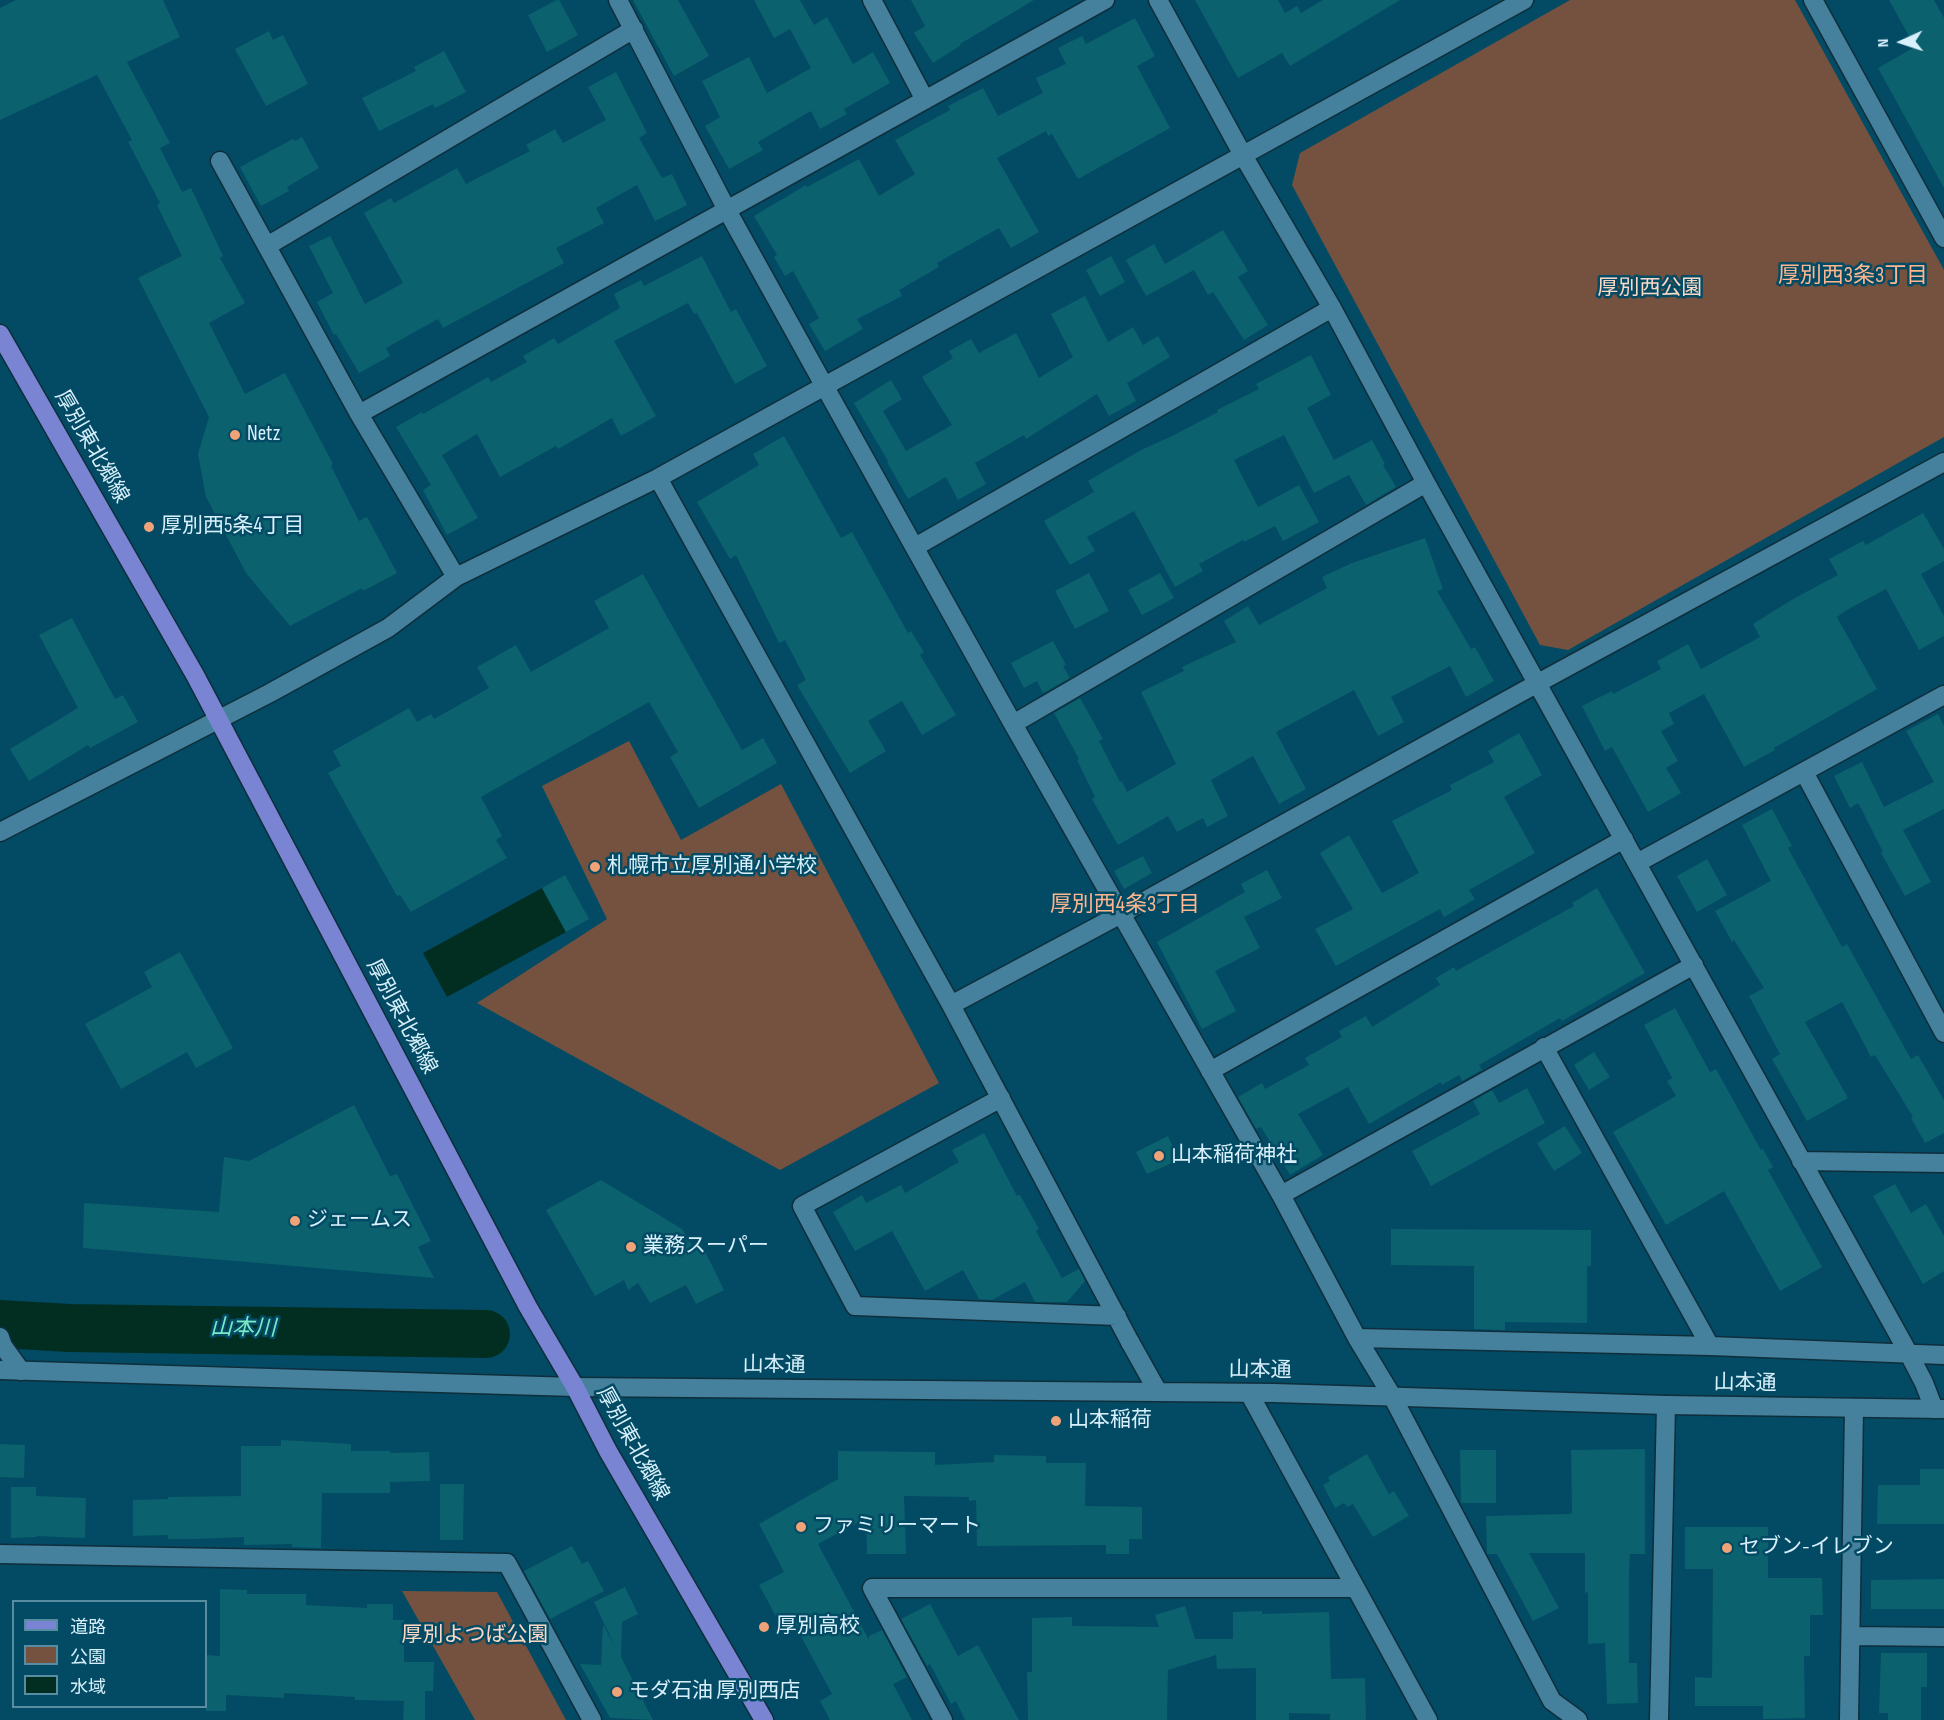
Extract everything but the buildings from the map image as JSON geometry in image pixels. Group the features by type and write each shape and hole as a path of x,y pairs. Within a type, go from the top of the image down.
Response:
{"main road":[{"name":"厚別東北郷線","path":"0,334 195,675 528,1307 764,1720"}],"street":[{"path":"618,0 727,210 825,387 1281,1196 1360,1344 1392,1396 1552,1701 1578,1720"},
{"path":"872,0 925,100"},
{"path":"359,414 1105,0"},
{"path":"1158,0 1244,157 1332,308 1426,483 1939,1409"},
{"path":"0,832 218,720 388,628 456,577 658,478 1244,157 1524,0"},
{"path":"1813,0 1944,238"},
{"path":"267,246 634,29"},
{"path":"220,161 359,414 456,577"},
{"path":"915,547 1332,308"},
{"path":"951,1005 1944,462"},
{"path":"658,478 951,1005 1158,1392"},
{"path":"1013,724 1426,483"},
{"path":"1637,863 1944,695"},
{"path":"1804,772 1944,1033"},
{"path":"1210,1071 1624,839"},
{"path":"1281,1196 1694,965"},
{"path":"1544,1047 1710,1346"},
{"path":"1001,1098 802,1206 855,1306 1117,1316"},
{"path":"1800,1161 1944,1163"},
{"path":"2,1342 21,1371"},
{"path":"1360,1344 1710,1346 1911,1357 1944,1355"},
{"name":"山本通","path":"0,1370 574,1387 1249,1393 1666,1405 1939,1409"},
{"path":"1249,1393 1428,1720"},
{"path":"1659,1720 1666,1405"},
{"path":"1849,1720 1854,1408"},
{"path":"0,1554 507,1563 592,1720"},
{"path":"943,1720 872,1588 1354,1588"},
{"path":"1851,1636 1944,1637"}],"green space":[{"name":"厚別西公園","path":"1570,0 1795,0 1944,270 1944,437 1568,650 1540,645 1292,185 1300,153"},
{"path":"629,741 681,840 781,784 939,1083 780,1170 477,1003 607,919 542,786"},
{"name":"厚別よつば公園","path":"402,1591 497,1592 566,1720 475,1720"}],"water":[{"path":"542,888 566,932 447,997 423,953"}],"waterway":[{"name":"山本川","path":"0,1324 70,1328 486,1334"}],"place":[{"name":"Netz","path":"235,435"},
{"name":"厚別西5条4丁目","path":"149,527"},
{"name":"札幌市立厚別通小学校","path":"595,867"},
{"name":"山本稲荷神社","path":"1159,1156"},
{"name":"ジェームス","path":"295,1221"},
{"name":"業務スーパー","path":"631,1247"},
{"name":"山本稲荷","path":"1056,1421"},
{"name":"ファミリーマート","path":"801,1527"},
{"name":"セブン-イレブン","path":"1727,1548"},
{"name":"厚別高校","path":"764,1627"},
{"name":"モダ石油 厚別西店","path":"617,1692"}],"district":[{"name":"厚別西3条3丁目","path":"1853,276"},
{"name":"厚別西4条3丁目","path":"1125,905"}]}
